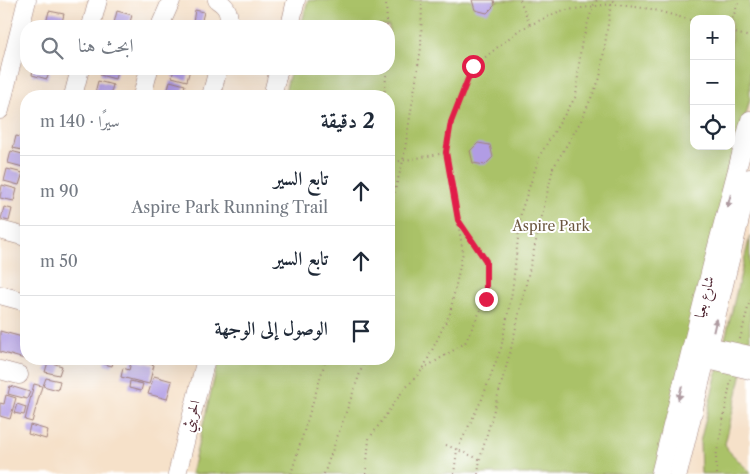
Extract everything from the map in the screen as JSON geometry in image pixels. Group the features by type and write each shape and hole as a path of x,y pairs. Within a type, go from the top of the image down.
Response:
{"street":[{"path":"22,20 27,0"},
{"path":"93,20 98,0"},
{"path":"161,20 163,0"},
{"path":"217,0 223,4 228,12 228,20"},
{"path":"291,20 296,0"},
{"path":"0,110 20,29"},
{"path":"75,90 78,75"},
{"path":"144,90 147,75"},
{"path":"213,90 216,75"},
{"path":"274,90 277,75"},
{"name":"شارع بعيا","path":"660,474 700,351 746,172 750,120"},
{"path":"0,230 20,235"},
{"path":"0,295 20,300"},
{"path":"700,351 743,361"},
{"name":"شارع بعيا","path":"678,474 700,351"},
{"name":"الحريثي","path":"177,474 204,365"},
{"path":"0,370 19,375"}],"path":[{"path":"386,0 387,20"},
{"path":"395,190 403,161 421,48 422,0"},
{"path":"520,0 530,25"},
{"path":"454,474 457,450 482,399 501,348 512,292 521,212 540,155 576,96 581,45 593,6 597,0"},
{"path":"478,474 480,459 510,353 553,168 581,121 600,78 611,4 614,0"},
{"path":"734,15 739,0"},
{"path":"423,370 450,313 463,252 446,152 451,122 473,66 519,30 560,11 611,4 651,9 690,20"},
{"path":"735,33 750,37"},
{"path":"385,90 386,75"},
{"path":"395,162 446,152"},
{"path":"366,474 369,439 402,392 423,370 465,343 486,299 486,261 458,220"},
{"path":"717,474 716,457 743,361 750,300"},
{"path":"291,474 324,365"},
{"path":"324,474 363,365"},
{"path":"446,445 480,459"}],"green space":[{"name":"Aspire Park","path":"308,0 750,0 750,99 657,474 191,474 218,365 395,365 395,90 286,90 289,75 395,75 395,20 303,20"},
{"path":"750,236 750,339 725,444 728,450 750,474 701,474 700,442"}],"building":[{"path":"472,0 494,0 495,5 487,13 475,10"},
{"path":"195,10 204,12 202,20 193,20"},
{"path":"49,11 64,14 62,20 47,20"},
{"path":"117,11 132,15 131,20 115,20"},
{"path":"32,75 48,75 47,79"},
{"path":"100,75 116,75 115,79"},
{"path":"172,75 188,75 187,81 172,77"},
{"path":"98,81 113,85 112,90 96,90"},
{"path":"170,81 185,85 184,90 168,90"},
{"path":"16,136 20,137 20,150 13,148"},
{"path":"478,143 490,145 493,157 485,165 473,163 470,151"},
{"path":"11,151 20,153 20,166 8,163"},
{"path":"7,169 20,172 19,185 4,181"},
{"path":"2,185 17,189 14,201 0,198"},
{"path":"4,207 12,209 9,221 1,219"},
{"path":"0,331 20,336 20,358 0,352"},
{"path":"47,365 62,366 59,375 45,372"},
{"path":"130,365 154,365 149,384 121,377 123,368 129,370"},
{"path":"154,376 172,381 167,399 148,394"},
{"path":"46,378 60,381 58,390 43,386"},
{"path":"130,381 143,384 141,391 129,388"},
{"path":"34,384 42,386 32,422 25,420"},
{"path":"10,386 30,392 27,399 8,394"},
{"path":"6,395 16,398 10,419 0,416 0,403 4,404"},
{"path":"17,404 26,407 24,415 14,413"},
{"path":"30,425 48,430 46,439 28,434"}],"route":[{"path":"473,66 451,122 446,152 458,220 486,261 486,299"}]}
